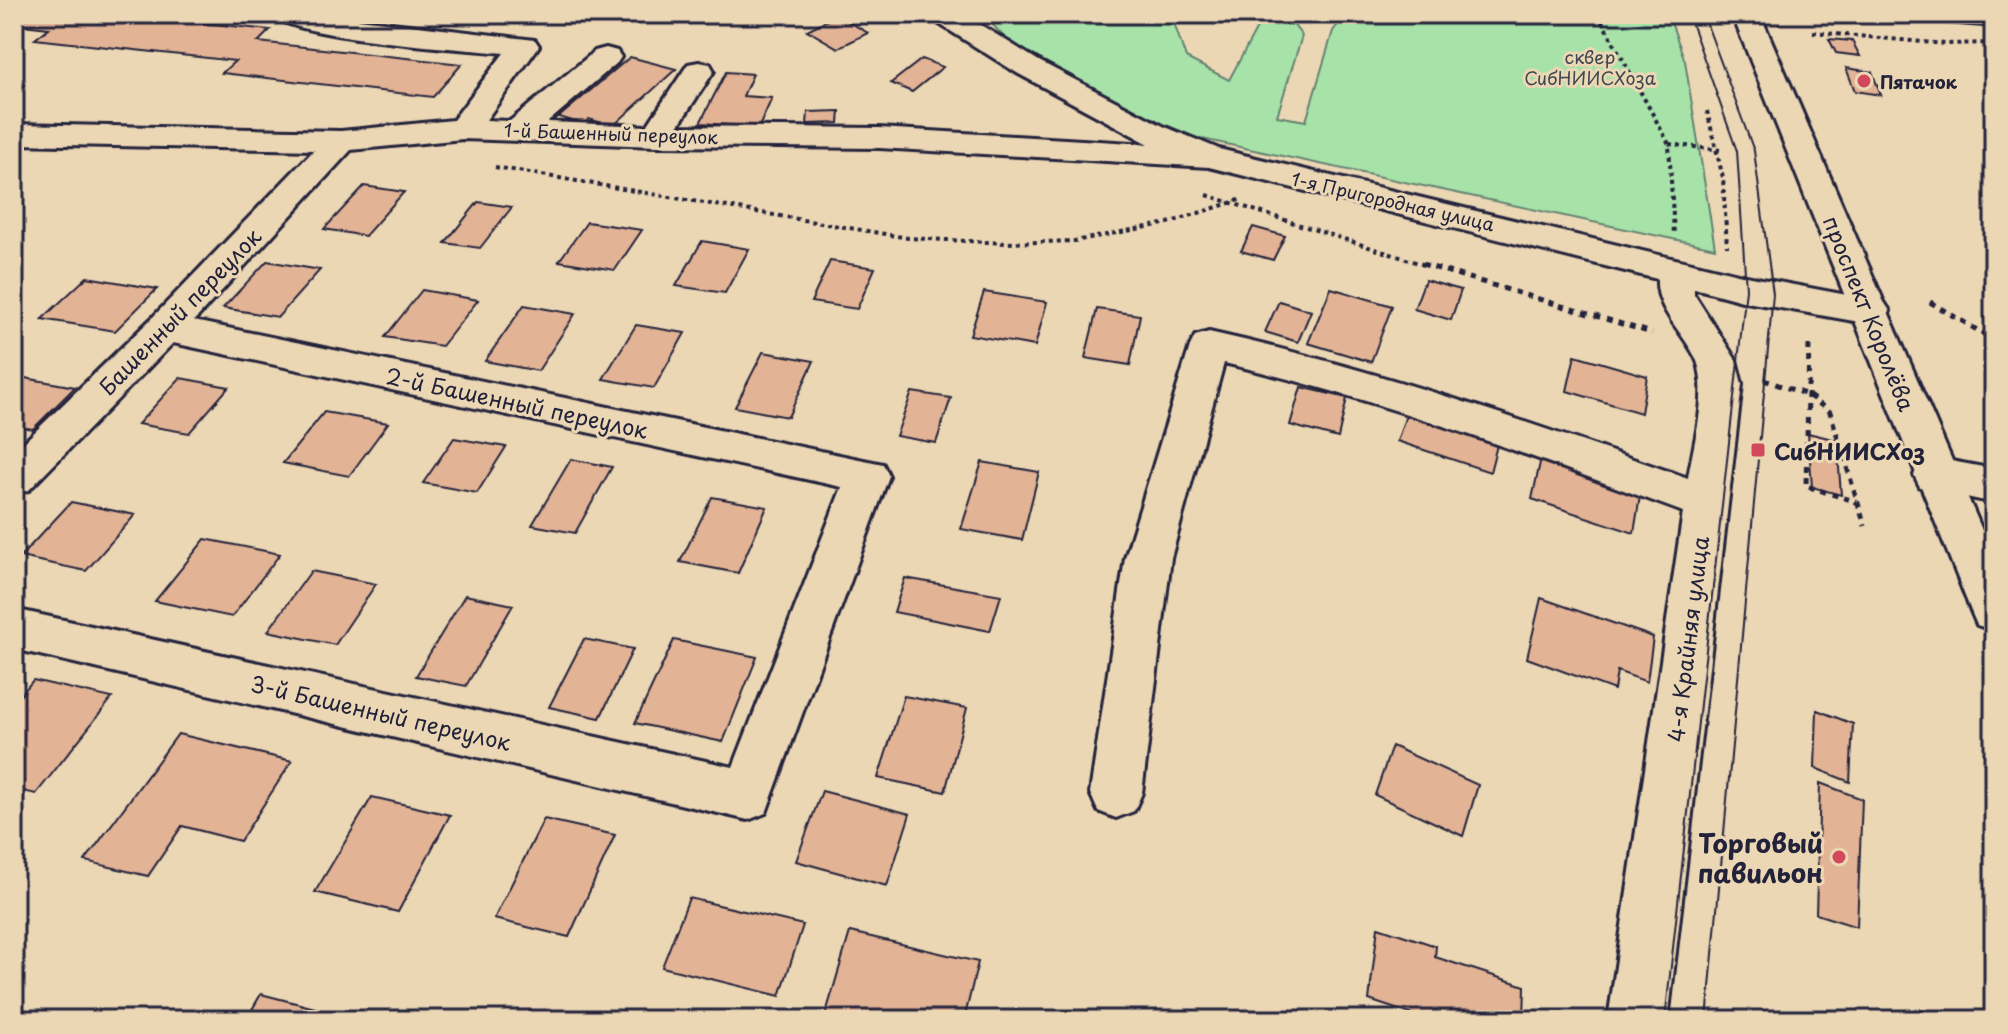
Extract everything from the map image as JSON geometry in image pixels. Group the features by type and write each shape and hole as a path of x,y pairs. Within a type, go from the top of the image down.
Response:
{"street":[{"path":"286,14 318,24 524,46 463,129"},
{"name":"1-я Пригородная улица","path":"943,14 1028,67 1152,133 1209,157 1746,289 1871,311"},
{"name":"проспект Королёва","path":"1746,14 1994,611"},
{"path":"518,131 606,57"},
{"path":"656,136 699,71"},
{"name":"1-й Башенный переулок","path":"14,134 341,141 463,129 656,136 879,138 1209,157"},
{"name":"Башенный переулок","path":"14,478 165,328 341,141"},
{"name":"4-я Крайняя улица","path":"1638,1020 1722,384 1713,355 1675,294 1676,270"},
{"name":"2-й Башенный переулок","path":"165,328 868,476 748,795"},
{"path":"1116,793 1148,558 1209,346 1328,374 1433,406 1705,502"},
{"path":"1935,475 1994,486"},
{"name":"3-й Башенный переулок","path":"14,629 748,795"}],"path":[{"path":"1598,14 1669,144 1676,270"},
{"path":"1813,32 1945,44 1994,43"},
{"path":"1707,111 1720,150 1728,207 1727,254"},
{"path":"1669,144 1720,150"},
{"path":"483,165 814,224 922,239 1006,243 1075,241 1168,223 1234,202 1290,177"},
{"path":"1234,202 1561,308 1677,339 1779,388 1821,400 1830,412 1865,526"},
{"path":"1930,302 1994,340"},
{"path":"1809,345 1806,486 1857,502"}],"green space":[{"name":"сквер СибНИИСХоза","path":"983,14 1171,14 1186,58 1229,80 1258,26 1292,23 1302,36 1277,116 1306,121 1333,31 1346,14 1668,14 1685,61 1715,248 1174,133 1013,47"}],"building":[{"path":"14,14 119,14 270,30 258,42 462,64 433,97 222,73 235,61 35,39 49,28 14,24"},
{"path":"1942,14 1994,14 1994,28 1948,24"},
{"path":"837,15 868,33 838,48 807,30"},
{"path":"1829,39 1852,41 1860,56 1836,53"},
{"path":"630,57 676,69 613,126 589,119 583,124 559,117"},
{"path":"922,59 943,67 912,92 891,83"},
{"name":"Пятачок","path":"1846,68 1872,72 1881,95 1855,91"},
{"path":"726,72 753,74 743,96 772,98 759,127 700,123"},
{"path":"840,111 839,123 807,124 808,112"},
{"path":"364,186 404,192 365,236 324,229"},
{"path":"478,202 512,207 480,248 445,243"},
{"path":"587,222 642,230 615,270 559,261"},
{"path":"1253,227 1285,236 1273,260 1241,251"},
{"path":"702,241 749,249 725,293 676,286"},
{"path":"267,261 320,270 278,317 223,308"},
{"path":"830,261 875,268 857,309 811,302"},
{"path":"87,277 157,289 115,331 42,319"},
{"path":"1425,280 1461,290 1451,320 1414,309"},
{"path":"1331,288 1392,306 1371,362 1308,343"},
{"path":"422,290 478,300 442,346 385,337"},
{"path":"984,292 1047,302 1035,346 970,335"},
{"path":"1279,301 1311,311 1298,342 1265,332"},
{"path":"524,305 575,314 538,371 485,361"},
{"path":"1097,309 1140,315 1130,365 1085,358"},
{"path":"636,325 685,333 654,388 603,379"},
{"path":"763,352 814,361 788,417 735,407"},
{"path":"1575,355 1647,376 1641,413 1567,391"},
{"path":"14,376 75,387 33,429 14,426"},
{"path":"180,378 229,387 189,433 138,424"},
{"path":"1301,387 1347,398 1338,438 1290,425"},
{"path":"912,392 951,398 936,443 896,436"},
{"path":"324,412 388,423 349,476 283,463"},
{"path":"1406,415 1497,445 1490,472 1397,441"},
{"path":"1808,433 1837,440 1841,495 1812,487"},
{"path":"454,438 506,447 477,493 423,483"},
{"path":"1541,458 1641,490 1634,533 1532,499"},
{"path":"571,459 612,467 575,533 532,525"},
{"path":"982,462 1039,472 1022,540 961,529"},
{"path":"712,497 767,507 738,573 680,562"},
{"path":"71,502 135,515 86,571 20,557"},
{"path":"205,539 280,554 232,617 155,601"},
{"path":"311,571 376,584 335,645 268,631"},
{"path":"905,578 1001,595 990,631 894,612"},
{"path":"465,595 513,605 466,686 416,676"},
{"path":"1541,598 1653,637 1647,682 1617,671 1614,690 1527,658"},
{"path":"584,639 633,649 600,718 549,707"},
{"path":"674,640 757,657 723,742 635,723"},
{"path":"33,680 112,698 36,794 14,789 14,703"},
{"path":"904,696 967,708 945,792 878,778"},
{"name":"Торговый павильон","path":"1817,710 1853,724 1850,782 1815,768"},
{"path":"178,734 292,761 240,841 182,826 148,876 85,861"},
{"path":"1392,746 1478,785 1463,836 1375,795"},
{"name":"Торговый павильон","path":"1820,783 1862,799 1857,927 1816,914"},
{"path":"822,791 910,814 887,886 796,861"},
{"path":"372,797 450,815 398,912 315,892"},
{"path":"544,819 615,835 569,937 494,919"},
{"path":"689,898 803,925 780,996 662,967"},
{"path":"1378,927 1436,946 1435,957 1525,986 1524,1020 1429,1020 1369,1000"},
{"path":"850,932 978,962 964,1020 824,1020"},
{"path":"261,994 338,1014 335,1020 246,1020"}],"tram line":[{"path":"1665,1020 1746,289 1737,151 1688,14"},
{"path":"1703,14 1754,151 1773,294 1707,1020"}],"place":[{"name":"Пятачок","path":"1864,81"},
{"name":"СибНИИСХоз","path":"1758,450"},
{"name":"Торговый павильон","path":"1839,857"}]}
